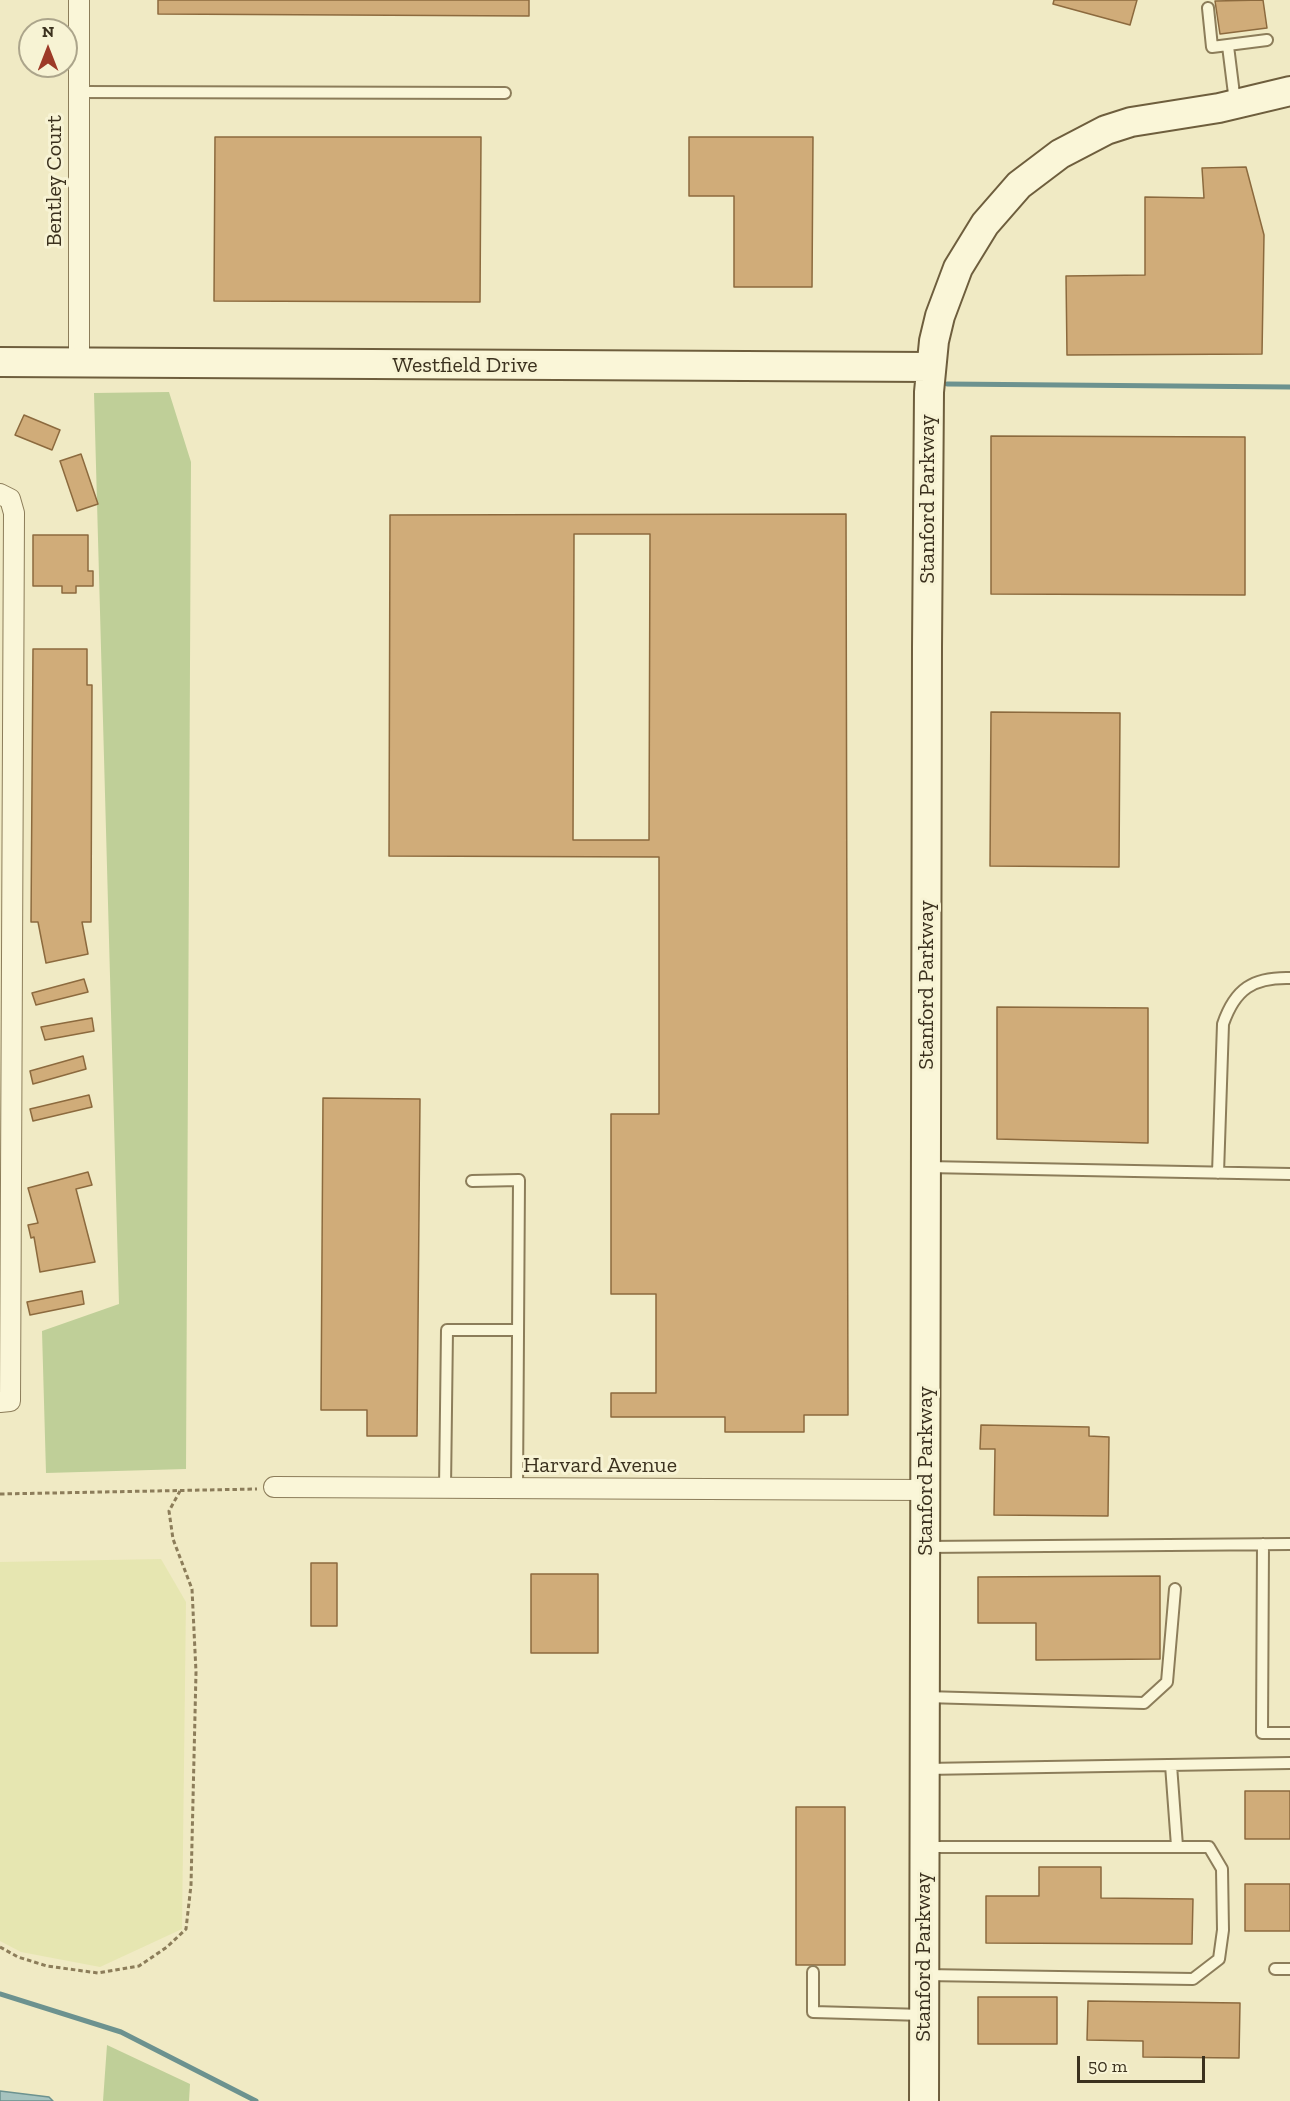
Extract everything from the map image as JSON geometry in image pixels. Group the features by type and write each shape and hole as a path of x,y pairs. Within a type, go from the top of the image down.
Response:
{"street":[{"name":"Bentley Court","path":"79,0 79,362"},
{"name":"Stanford Parkway","path":"924,2101 930,367 940,316 958,268 985,224 1019,185 1060,154 1106,130 1139,120 1236,104 1290,91"},
{"name":"Westfield Drive","path":"0,362 930,367"},
{"path":"3,495 13,505 14,513 7,967 5,1402"},
{"name":"Harvard Avenue","path":"274,1488 925,1490"}],"lane":[{"path":"1208,8 1212,47 1267,39"},
{"path":"1228,46 1236,104"},
{"path":"79,92 505,93"},
{"path":"1218,1173 1223,1024 1230,1005 1246,987 1267,978 1290,978"},
{"path":"927,1167 1290,1174"},
{"path":"472,1181 519,1180 517,1490"},
{"path":"445,1488 447,1330 518,1330"},
{"path":"925,1547 1290,1544"},
{"path":"1263,1545 1262,1733 1290,1733"},
{"path":"925,1697 1144,1703 1167,1682 1175,1589"},
{"path":"924,1769 1290,1763"},
{"path":"1171,1765 1177,1846"},
{"path":"924,1847 1209,1847 1222,1869 1223,1930 1219,1959 1193,1979 924,1975"},
{"path":"1275,1969 1290,1969"},
{"path":"813,1972 813,2012 924,2015"}],"path":[{"path":"0,1494 274,1488"},
{"path":"0,1947 18,1957 47,1966 98,1973 139,1966 167,1947 186,1929 191,1885 196,1672 192,1589 173,1539 169,1511 180,1491"}],"green space":[{"path":"169,392 191,462 186,1469 46,1473 42,1331 119,1304 94,393"},
{"path":"161,1559 186,1602 182,1929 100,1967 21,1952 0,1941 0,1562"},
{"path":"107,2045 190,2084 189,2101 103,2101"}],"water":[{"path":"0,2091 49,2097 53,2101 0,2101"}],"building":[{"path":"158,0 529,0 529,16 158,14"},
{"path":"1054,0 1137,0 1130,25 1053,4"},
{"path":"1263,0 1267,28 1220,34 1215,1"},
{"path":"215,137 481,137 480,302 214,301"},
{"path":"689,137 813,137 812,287 734,287 734,196 689,196"},
{"path":"1246,167 1264,235 1262,354 1067,355 1066,276 1145,275 1145,197 1204,198 1202,168"},
{"path":"24,415 60,430 52,450 15,435"},
{"path":"991,436 1245,437 1245,595 991,594"},
{"path":"81,454 98,504 77,511 60,461"},
{"path":"846,514 848,1415 804,1415 804,1432 725,1432 725,1417 611,1417 611,1393 656,1393 656,1294 611,1294 611,1114 659,1114 659,857 389,856 390,515","holes":["574,534 650,534 649,840 573,840"]},
{"path":"33,535 88,535 88,571 93,571 93,586 76,586 76,593 62,593 62,586 33,586"},
{"path":"33,649 87,649 87,685 92,685 91,922 82,922 88,954 46,963 38,922 31,922"},
{"path":"991,712 1120,713 1119,867 990,866"},
{"path":"84,979 88,992 36,1005 32,993"},
{"path":"997,1007 1148,1008 1148,1143 997,1139"},
{"path":"92,1018 94,1031 45,1040 41,1027"},
{"path":"83,1056 86,1069 33,1084 30,1071"},
{"path":"89,1095 92,1107 33,1121 30,1109"},
{"path":"323,1098 420,1099 417,1436 367,1436 367,1410 321,1410"},
{"path":"88,1172 92,1185 76,1189 95,1262 40,1272 34,1237 31,1238 28,1225 38,1223 28,1188"},
{"path":"82,1291 84,1304 30,1315 27,1302"},
{"path":"981,1425 1089,1427 1089,1436 1109,1437 1108,1516 994,1515 995,1449 980,1449"},
{"path":"311,1563 337,1563 337,1626 311,1626"},
{"path":"531,1574 598,1574 598,1653 531,1653"},
{"path":"1160,1576 1160,1659 1036,1660 1036,1623 978,1623 978,1577"},
{"path":"1245,1791 1290,1791 1290,1839 1245,1839"},
{"path":"796,1807 845,1807 845,1965 796,1965"},
{"path":"1039,1867 1101,1867 1101,1898 1193,1899 1192,1944 986,1943 986,1896 1039,1896"},
{"path":"1245,1884 1290,1884 1290,1931 1245,1931"},
{"path":"978,1997 1057,1997 1057,2044 978,2044"},
{"path":"1088,2001 1240,2003 1239,2058 1143,2057 1143,2041 1087,2040"}],"waterway":[{"path":"947,384 1290,387"},
{"path":"0,1994 121,2032 256,2101"}]}
